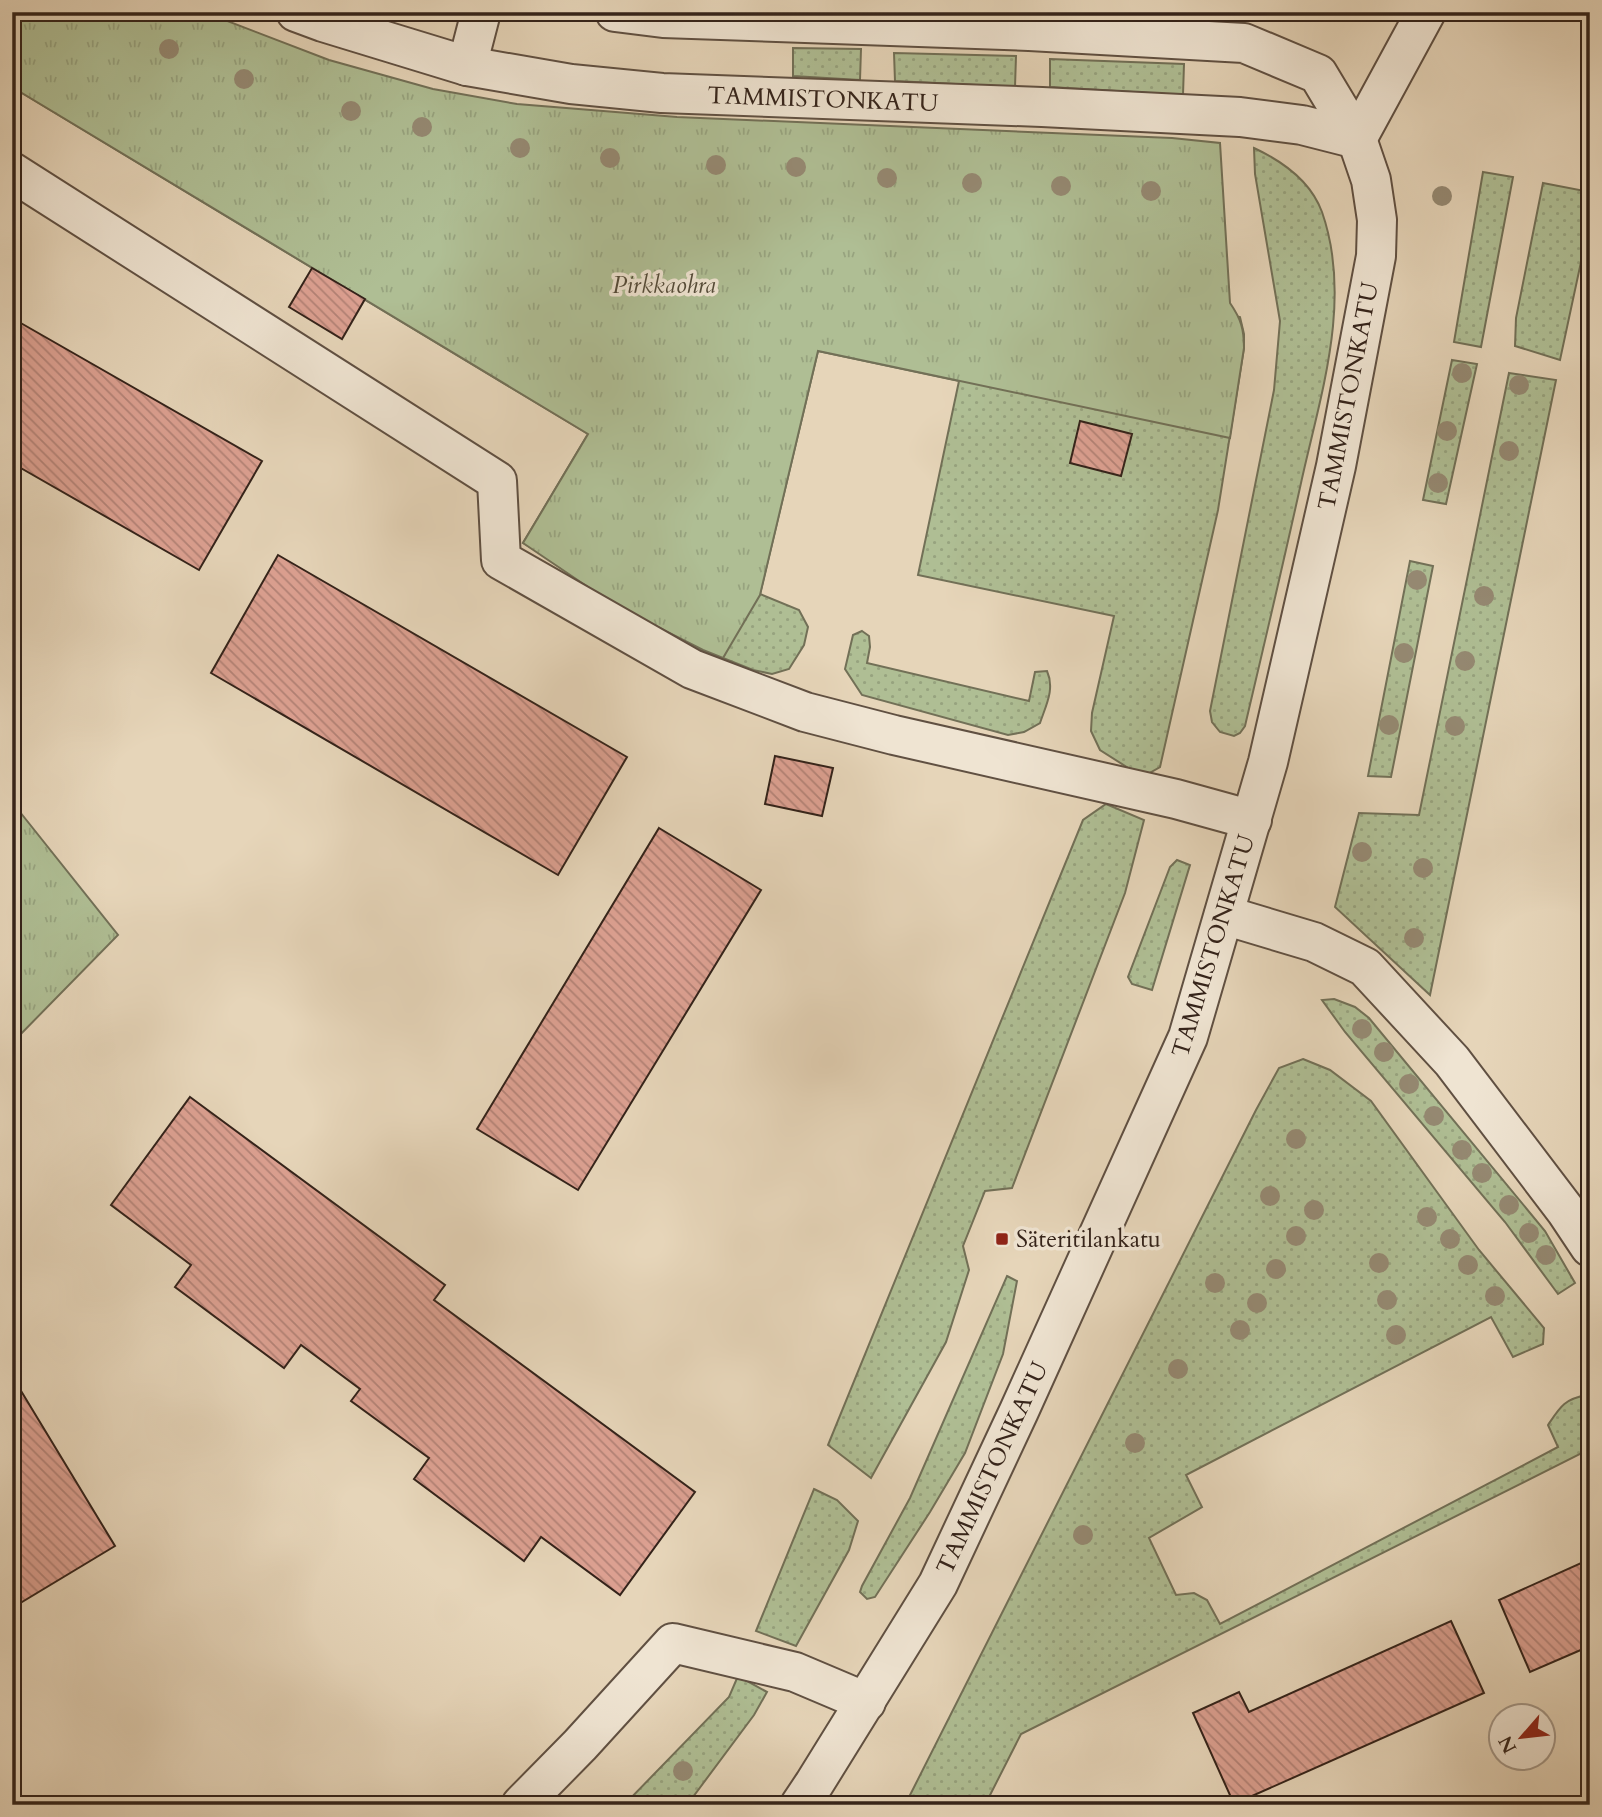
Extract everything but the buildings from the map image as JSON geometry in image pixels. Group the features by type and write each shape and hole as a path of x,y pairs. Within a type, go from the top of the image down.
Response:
{"street":[{"name":"TAMMISTONKATU","path":"296,12 467,66 571,84 662,93 1240,117 1302,125 1357,139"},
{"path":"467,66 481,12"},
{"name":"TAMMISTONKATU","path":"615,12 663,18 1029,31 1244,43 1318,74 1357,139 1371,180 1377,220 1376,256 1336,466 1268,762 1188,1037 939,1584 800,1805"},
{"path":"1357,139 1426,12"},
{"path":"12,172 496,481 501,559 692,669 805,712 1176,799 1252,820"},
{"path":"1224,915 1314,942 1365,967 1452,1061 1566,1211 1590,1247"},
{"path":"522,1805 673,1643 795,1672 866,1702"}],"green space":[{"name":"Pirkkaohra","path":"12,12 204,12 329,60 433,89 517,104 677,117 1172,138 1220,143 1230,303 1241,324 1244,341 1230,438 818,351 760,595 723,658 616,606 523,543 588,434 12,87"},
{"path":"996,12 1226,12 1226,22"},
{"name":"Pirkkaohra","path":"12,39 1240,317 1244,348 1218,510 1160,767 1146,775 1133,771 1100,750 1091,731 1092,713 1114,616 918,575 959,381 818,351 760,594 799,610 808,627 804,645 789,669 772,674 753,670 703,650 523,543 588,434 12,87"},
{"path":"793,48 861,49 860,80 793,76"},
{"path":"894,53 1016,56 1015,87 895,81"},
{"path":"1050,59 1184,64 1183,95 1050,87"},
{"path":"1254,148 1275,159 1294,174 1317,201 1331,246 1334,314 1324,382 1245,726 1234,736 1220,732 1212,722 1210,711 1274,390 1280,321 1255,174"},
{"path":"1483,172 1513,177 1481,347 1454,342"},
{"path":"1543,183 1590,192 1590,220 1560,360 1515,346 1516,318"},
{"path":"1452,360 1477,364 1446,504 1423,500"},
{"path":"1509,373 1556,380 1430,995 1335,907 1359,813 1419,815"},
{"path":"1410,561 1433,566 1391,777 1368,776"},
{"path":"862,631 869,636 867,663 1029,701 1035,672 1047,671 1050,691 1040,723 1024,732 1008,735 862,695 845,669 853,635"},
{"path":"12,802 118,935 12,1043"},
{"path":"1106,804 1144,820 1125,893 1012,1188 985,1191 963,1246 969,1270 946,1342 871,1478 828,1445 1083,820"},
{"path":"1177,860 1190,865 1152,990 1132,984 1128,977 1170,867"},
{"path":"1334,999 1355,1007 1369,1018 1545,1231 1575,1283 1558,1294 1505,1222 1345,1032 1322,1000"},
{"path":"1303,1059 1330,1070 1371,1101 1479,1250 1544,1328 1543,1344 1513,1357 1491,1317 1186,1475 1202,1507 1149,1538 1176,1595 1194,1593 1207,1600 1220,1624 1558,1447 1548,1425 1563,1405 1587,1395 1590,1398 1590,1449 1021,1734 985,1805 905,1805 1256,1110 1279,1068"},
{"path":"1007,1276 1017,1281 1003,1354 965,1453 875,1597 867,1599 860,1592 862,1586 910,1498"},
{"path":"814,1489 837,1500 858,1521 849,1550 796,1646 756,1631"},
{"path":"738,1676 767,1692 754,1715 687,1805 624,1805 729,1697"}],"place":[{"name":"Säteritilankatu","path":"1002,1239"}]}
